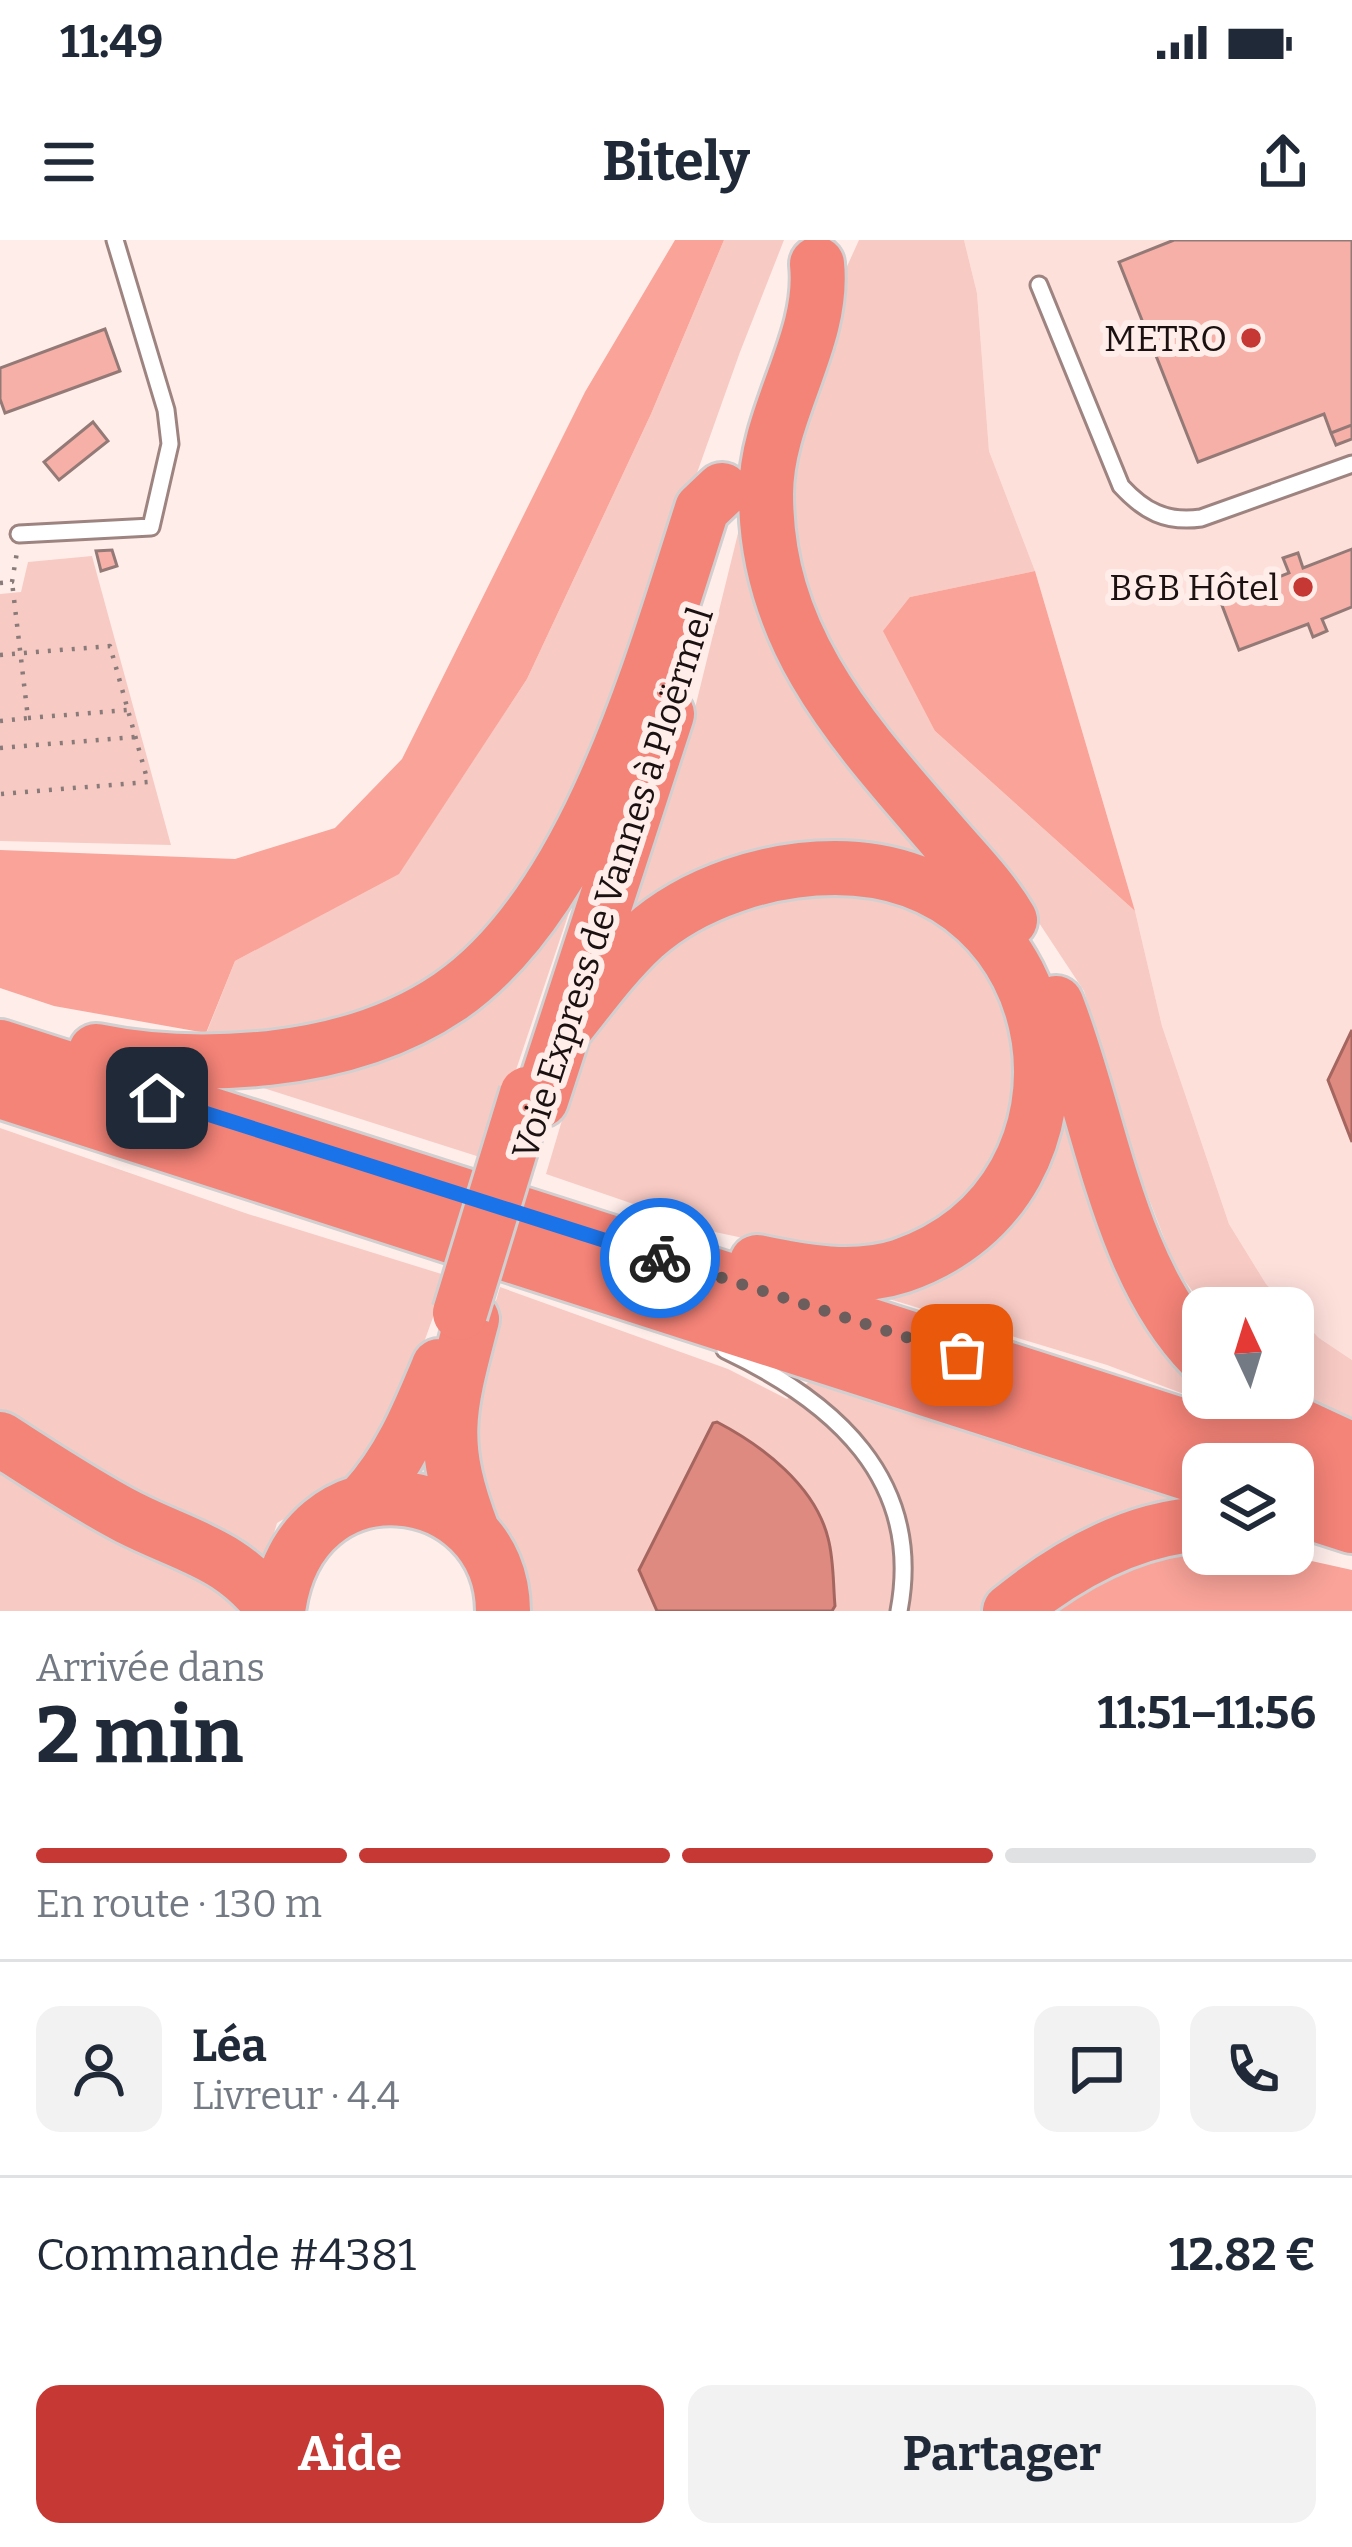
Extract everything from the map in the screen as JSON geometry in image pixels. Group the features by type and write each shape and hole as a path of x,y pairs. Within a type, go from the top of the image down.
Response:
{"highway":[{"name":"Voie Express de Vannes à Ploërmel","path":"504,1609 500,1580 473,1533 451,1473 452,1394 466,1316 722,490 819,248"},
{"name":"Voie Express de Vannes à Ploërmel","path":"534,1097 566,1027 819,248"},
{"path":"819,248 820,296 768,464 767,522 781,597 814,674 840,716 1006,912 1040,968 1058,1006 1137,1250 1182,1327"},
{"path":"0,1025 132,1058 214,1062 298,1054 355,1041 450,996 515,935 565,860 650,668 702,509 722,490"},
{"path":"566,1027 646,934 692,904 747,881 811,868 873,868 928,884 965,907 988,930 1028,998 1038,1029 1041,1069 1038,1114 1014,1173 959,1234 899,1267 861,1273 787,1269 613,1224 571,1230"},
{"path":"0,1047 1352,1480"},
{"path":"0,1091 681,1325 1182,1472"},
{"name":"Voie Express de Vannes à Ploërmel","path":"364,1500 383,1479 413,1429 466,1316"},
{"path":"1285,1419 1352,1450"},
{"path":"0,1439 128,1517 228,1562 254,1582 276,1611"},
{"path":"276,1611 282,1579 295,1551 314,1527 364,1500 406,1498 443,1510 473,1533"},
{"path":"1314,1514 1352,1526"},
{"path":"1010,1611 1039,1587 1111,1546 1182,1528"},
{"path":"1314,1538 1352,1549"}],"lane":[{"path":"20,534 151,527 170,444 166,410 115,240"},
{"path":"1039,285 1120,486 1138,505 1158,516 1184,521 1201,518 1352,464"},
{"path":"681,1325 815,1401 849,1432 878,1471 900,1532 899,1611"}],"path":[{"path":"20,534 12,582 28,718"},
{"path":"0,583 12,582"},
{"path":"0,655 110,646 148,782 0,794"},
{"path":"0,721 128,710"},
{"path":"0,748 136,737"}],"shaded area":[{"path":"675,240 724,240 651,414 527,679 399,874 235,961 206,1033 54,1006 0,988 0,850 235,859 335,828 402,759 585,392"},
{"path":"724,240 784,240 602,740 584,868 486,1159 226,1076 206,1034 235,961 399,873 527,679 651,414"},
{"path":"859,240 964,240 977,293 989,451 1035,571 910,597 935,731 1135,911 1162,1026 1229,1224 1269,1287 1189,1287 1176,1269 1130,1150 1084,991 989,847 856,710 806,627 782,483 839,284"},
{"path":"964,240 1352,240 1352,1360 1314,1333 1314,1287 1269,1287 1229,1224 1162,1026 1135,911 1035,571 989,451 977,293"},
{"path":"744,509 766,604 976,891 1182,1336 1182,1393 1107,1365 846,1286 813,1253 715,1232 546,1174 617,935 680,769"},
{"path":"92,556 171,845 0,841 0,594 21,592 28,562"},
{"path":"1035,571 1135,911 935,731 883,631 910,597"},
{"path":"1352,1030 1352,1142 1328,1080"},
{"path":"0,1128 248,1214 448,1276 394,1425 363,1473 277,1523 251,1611 0,1611"},
{"path":"500,1287 728,1369 787,1399 815,1377 1182,1492 1182,1510 990,1611 526,1611 465,1461 468,1397"},
{"path":"1314,1333 1352,1360 1352,1425 1314,1404"},
{"path":"717,1422 769,1456 812,1501 830,1546 832,1611 657,1611 639,1570"},
{"path":"1182,1547 1182,1575 1314,1575 1314,1562 1352,1570 1352,1611 1035,1611 1077,1574"}],"building":[{"name":"METRO","path":"1174,240 1352,240 1352,425 1331,433 1324,414 1198,462 1119,262"},
{"path":"105,329 120,371 5,413 0,368"},
{"path":"93,422 108,441 59,480 44,462"},
{"path":"1352,425 1352,439 1336,445 1331,433"},
{"name":"B&B Hôtel","path":"1352,549 1352,607 1322,619 1327,631 1313,637 1308,624 1239,650 1220,600 1289,573 1283,558 1298,553 1303,568"},
{"path":"112,550 117,566 101,571 96,551"}],"way so far":[{"path":"660,1258 962,1355"}],"place":[{"name":"METRO","path":"1251,338"},
{"name":"B&B Hôtel","path":"1303,587"}],"route":[{"path":"157,1098 660,1258"}]}
